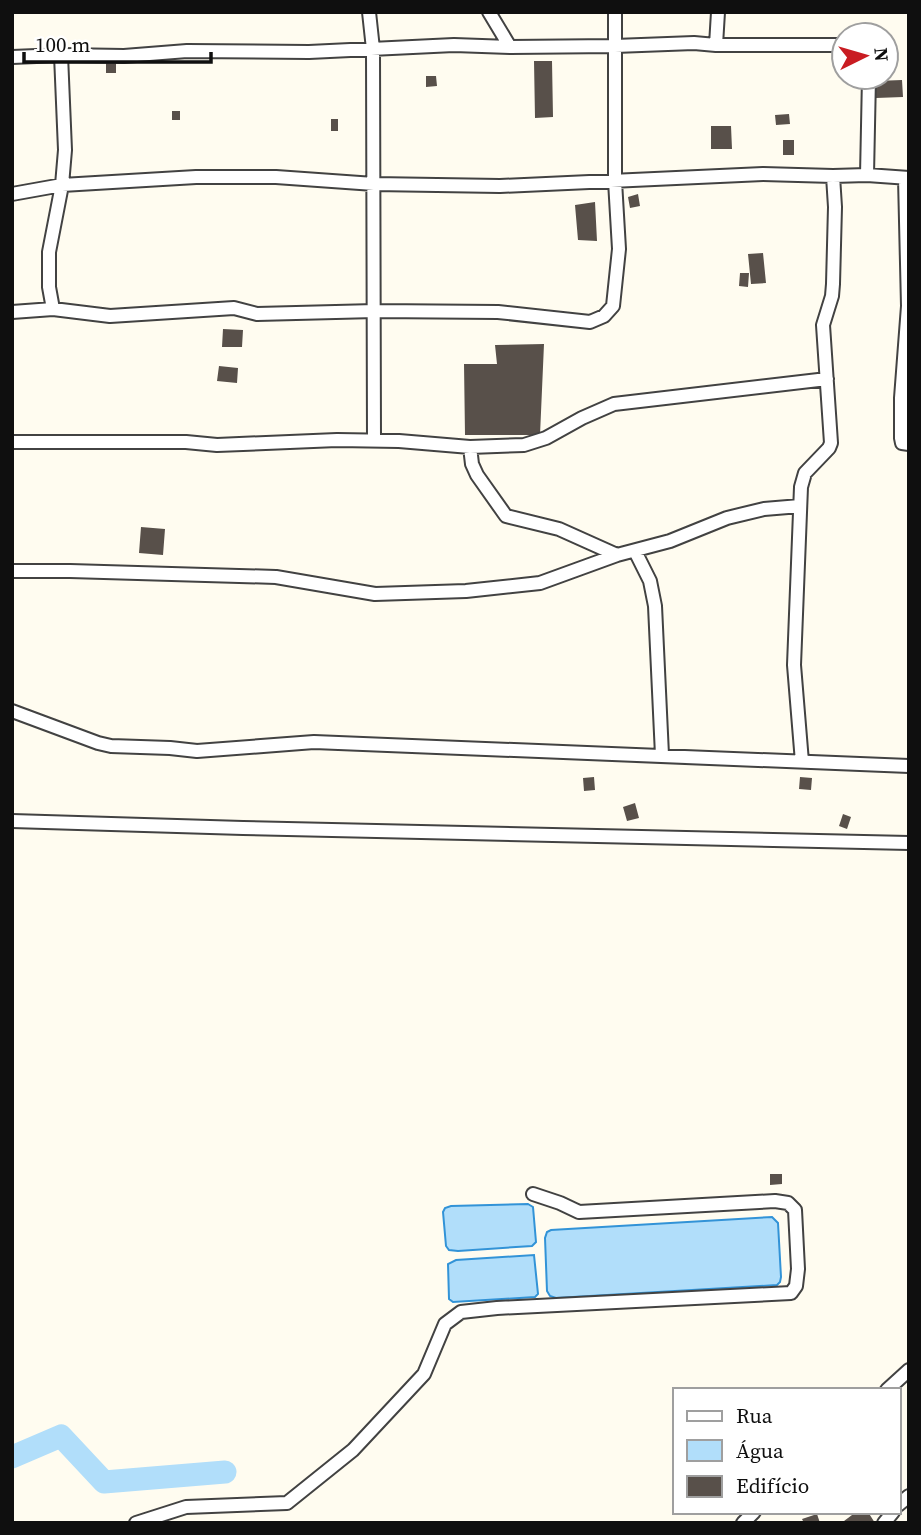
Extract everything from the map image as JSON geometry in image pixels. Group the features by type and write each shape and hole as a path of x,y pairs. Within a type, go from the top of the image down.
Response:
{"street":[{"path":"369,12 373,49 374,440"},
{"path":"489,12 510,47"},
{"path":"12,312 53,309 110,316 234,308 257,314 498,312 590,322 604,316 613,306 619,239 615,181 615,12"},
{"path":"716,45 718,12"},
{"path":"12,57 124,56 187,51 309,52 454,45 830,45"},
{"path":"53,309 49,287 49,252 62,185 66,128 61,55"},
{"path":"867,175 869,91"},
{"path":"12,194 62,185 196,177 276,177 374,184 500,186 763,174 907,178 908,306 901,398 901,438 902,443 909,444"},
{"path":"802,762 794,665 800,487 805,473 831,443 823,325 833,285 835,206 832,176"},
{"path":"12,442 186,442 217,445 374,440 470,447 524,445 546,438 614,404 827,379"},
{"path":"470,447 472,464 477,475 506,516 559,529 617,555"},
{"path":"12,571 276,577 375,594 466,591 540,583 617,555 670,541 727,518 764,509 800,506"},
{"path":"635,551 650,581 655,606 663,755"},
{"path":"12,711 111,746 197,751 314,742 909,766"},
{"path":"12,821 909,843"},
{"path":"136,1523 186,1507 287,1503 353,1450 415,1384 424,1374 445,1324 461,1312 511,1307 791,1293 796,1286 798,1269 795,1210 788,1203 775,1201 579,1212 533,1195"},
{"path":"889,1388 909,1370"}],"water":[{"path":"528,1204 533,1207 536,1242 532,1246 458,1251 449,1250 446,1246 443,1212 445,1208"},
{"path":"772,1217 778,1223 781,1277 777,1285 556,1298 550,1296 547,1291 545,1238 551,1230"},
{"path":"534,1255 538,1294 535,1297 453,1302 449,1299 448,1264 456,1260"}],"building":[{"path":"534,61 552,61 553,117 535,118"},
{"path":"106,63 116,63 116,73 106,73"},
{"path":"426,76 436,76 437,86 426,87"},
{"path":"900,80 903,97 876,98 876,91 900,91"},
{"path":"172,111 180,111 180,120 172,120"},
{"path":"789,114 790,124 776,125 775,115"},
{"path":"331,119 338,119 338,131 331,131"},
{"path":"711,126 731,126 732,149 711,149"},
{"path":"783,140 794,140 794,155 783,155"},
{"path":"638,194 640,206 630,208 628,197"},
{"path":"595,202 597,241 578,240 575,205"},
{"path":"763,253 766,283 751,284 748,254"},
{"path":"740,273 749,273 748,287 739,286"},
{"path":"223,329 243,330 242,347 222,347"},
{"path":"544,344 540,435 465,435 464,364 497,364 495,345"},
{"path":"219,366 238,368 237,383 217,381"},
{"path":"141,527 165,529 163,555 139,553"},
{"path":"594,777 595,790 584,791 583,778"},
{"path":"800,777 812,778 811,790 799,789"},
{"path":"635,803 639,818 627,821 623,807"},
{"path":"843,814 851,817 847,829 839,826"},
{"path":"770,1174 782,1174 782,1184 770,1185"},
{"path":"817,1514 820,1523 804,1523 802,1519"},
{"path":"853,1514 869,1514 875,1523 846,1523 844,1521"}],"waterway":[{"path":"12,1457 61,1436 104,1482 225,1472"}]}
